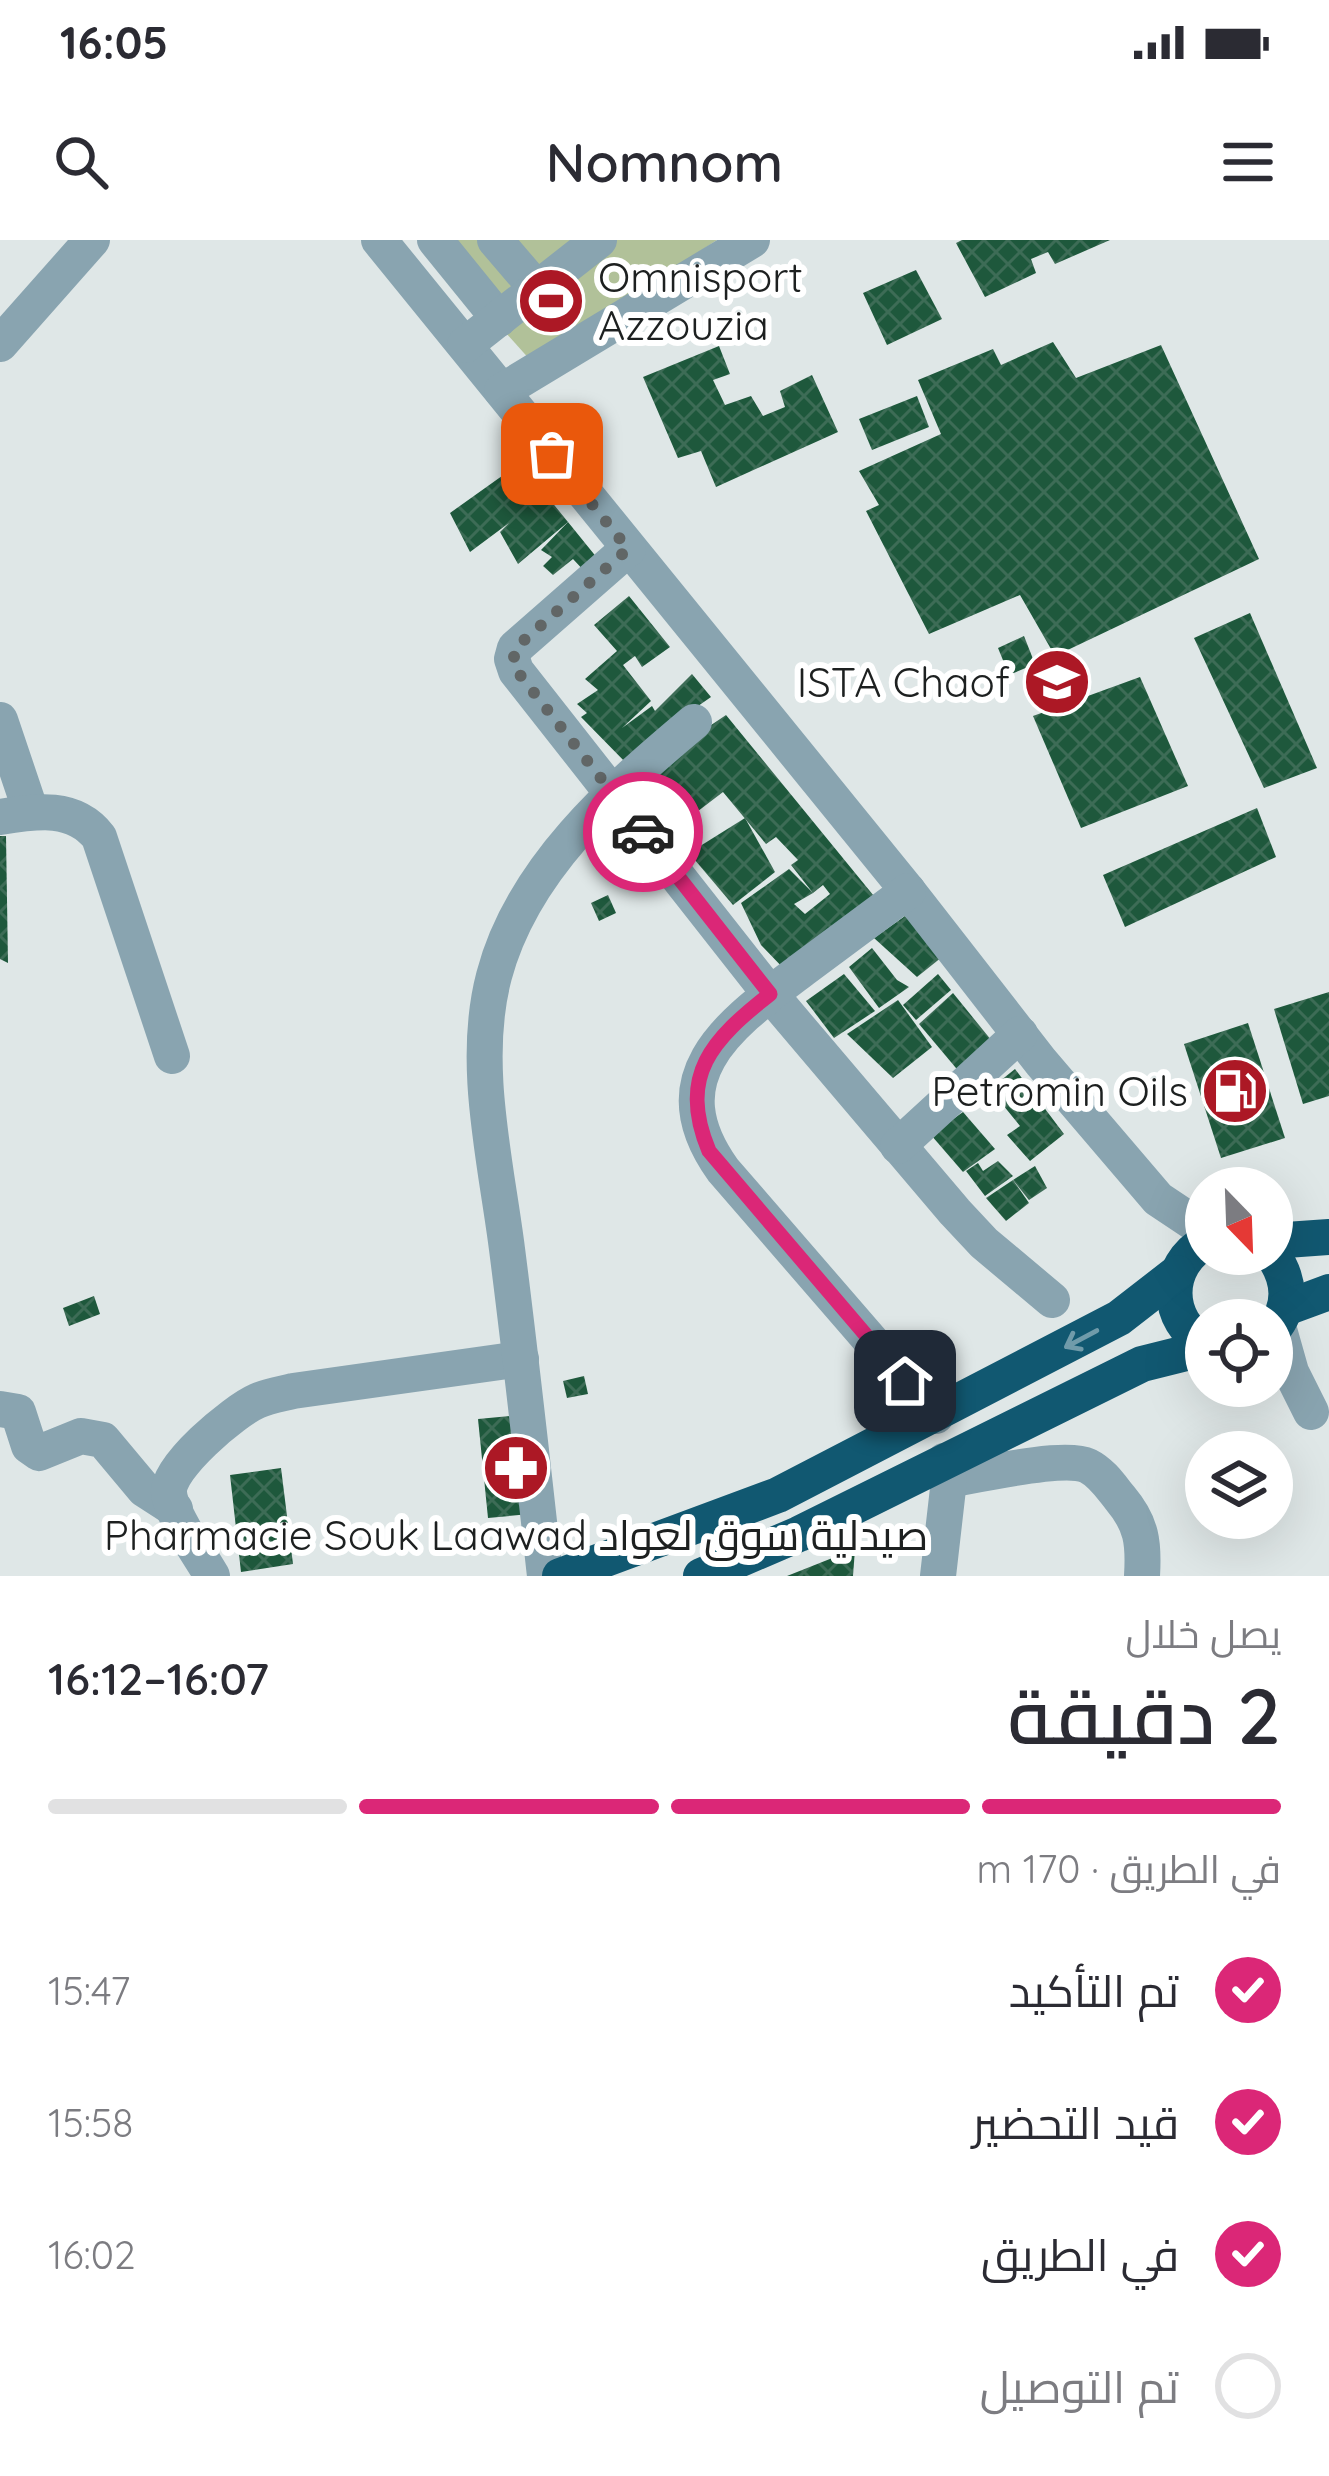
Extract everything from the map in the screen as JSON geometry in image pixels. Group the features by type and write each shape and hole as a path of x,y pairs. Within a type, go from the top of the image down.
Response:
{"highway":[{"path":"1293,1240 1329,1237"},
{"path":"560,1576 747,1508 936,1416 1119,1318 1185,1263"},
{"path":"1185,1268 1173,1290 1175,1308 1185,1327"},
{"path":"1293,1313 1329,1292"},
{"path":"720,1572 946,1470 1142,1364 1185,1352"}],"street":[{"path":"0,344 92,240"},
{"path":"379,240 1158,1199 1185,1252"},
{"path":"435,240 499,319"},
{"path":"495,240 538,289"},
{"path":"465,345 599,240"},
{"path":"502,392 752,240"},
{"path":"628,549 515,648 516,671 770,994 898,1145 984,1244 1052,1300"},
{"path":"0,720 16,815 73,814 99,837 172,1056"},
{"path":"545,1576 488,1097 488,1013 494,976 526,901 612,791 694,722"},
{"path":"908,891 733,1024 705,1061 698,1083 700,1130 723,1170 936,1416"},
{"path":"898,1145 1020,1034"},
{"path":"1158,1199 1185,1218"},
{"path":"212,1576 168,1491 173,1473 254,1402 293,1391 521,1359"},
{"path":"1293,1376 1320,1423"},
{"path":"1293,1396 1320,1423"},
{"path":"0,1409 18,1412 29,1446 39,1453 81,1436 103,1440 144,1489 175,1509"},
{"path":"938,1576 946,1470 1066,1462 1100,1474 1135,1516 1144,1544 1142,1576"}],"green space":[{"name":"Omnisport Azzouzia","path":"423,240 717,240 532,362"}],"building":[{"path":"1110,240 1055,264 1048,252 1031,259 1036,273 985,297 956,243"},
{"path":"916,270 942,319 887,345 863,293"},
{"path":"1053,342 1076,378 1161,345 1259,559 1055,656 1020,595 929,634 866,511 879,505 859,471 941,434 918,380 993,349 1001,365"},
{"path":"719,346 730,374 713,380 725,405 751,396 763,416 785,407 780,391 812,375 838,432 716,487 701,451 678,458 643,377"},
{"path":"917,396 929,427 872,450 859,419"},
{"path":"520,463 568,522 518,564 500,532 509,523 470,552 450,513"},
{"path":"568,522 602,564 587,574 573,559 553,575 543,566 552,557 541,550"},
{"path":"629,596 670,647 642,667 635,656 623,665 651,701 622,728 652,706 655,711 692,674 711,697 668,727 630,767 581,717 587,713 577,704 598,690 585,679 617,651 594,625"},
{"path":"1250,613 1317,768 1264,788 1194,638"},
{"path":"1024,636 1035,664 1009,675 998,648"},
{"path":"1140,677 1188,786 1081,828 1033,716"},
{"path":"726,715 878,901 787,972 761,945 741,903 789,869 813,893 791,865 798,860 776,837 766,844 723,792 672,831 638,793 683,744","holes":["823,885 830,894 805,914 794,904"]},
{"path":"1257,808 1276,857 1125,927 1103,875"},
{"path":"745,818 775,872 733,905 689,853"},
{"path":"0,836 6,836 8,963 0,959"},
{"path":"608,895 616,913 599,921 591,903"},
{"path":"905,916 942,957 917,977 874,938"},
{"path":"872,948 897,980 909,987 879,1008 849,967"},
{"path":"844,974 875,1011 834,1038 806,1001"},
{"path":"938,974 951,990 916,1020 903,1005"},
{"path":"1329,992 1329,1096 1303,1104 1274,1009"},
{"path":"953,993 996,1046 961,1074 919,1024"},
{"path":"898,1000 932,1047 893,1078 847,1034"},
{"name":"Petromin Oils","path":"1248,1023 1285,1138 1221,1158 1184,1044"},
{"path":"1015,1069 1064,1134 1030,1161 1007,1135 1020,1126 990,1089"},
{"path":"963,1112 995,1149 963,1172 931,1135"},
{"path":"998,1161 1013,1176 985,1196 966,1171 978,1163 983,1171"},
{"path":"1035,1166 1047,1188 1029,1200 1013,1180"},
{"path":"1013,1180 1029,1203 1006,1221 986,1198"},
{"path":"94,1296 100,1314 69,1326 63,1308"},
{"path":"584,1376 588,1394 567,1398 563,1381"},
{"path":"520,1415 530,1514 488,1518 478,1419"},
{"path":"281,1468 293,1564 241,1572 230,1475"},
{"path":"855,1549 853,1576 787,1576"}],"way so far":[{"path":"552,454 628,549 515,648 513,666 643,832"}],"place":[{"name":"Omnisport Azzouzia","path":"551,301"},
{"name":"ISTA Chaof","path":"1057,682"},
{"name":"Petromin Oils","path":"1235,1091"},
{"name":"Pharmacie Souk Laawad صيدلية سوق لعواد","path":"516,1468"}],"route":[{"path":"643,832 770,994 733,1024 705,1061 696,1107 709,1151 905,1381"}]}
